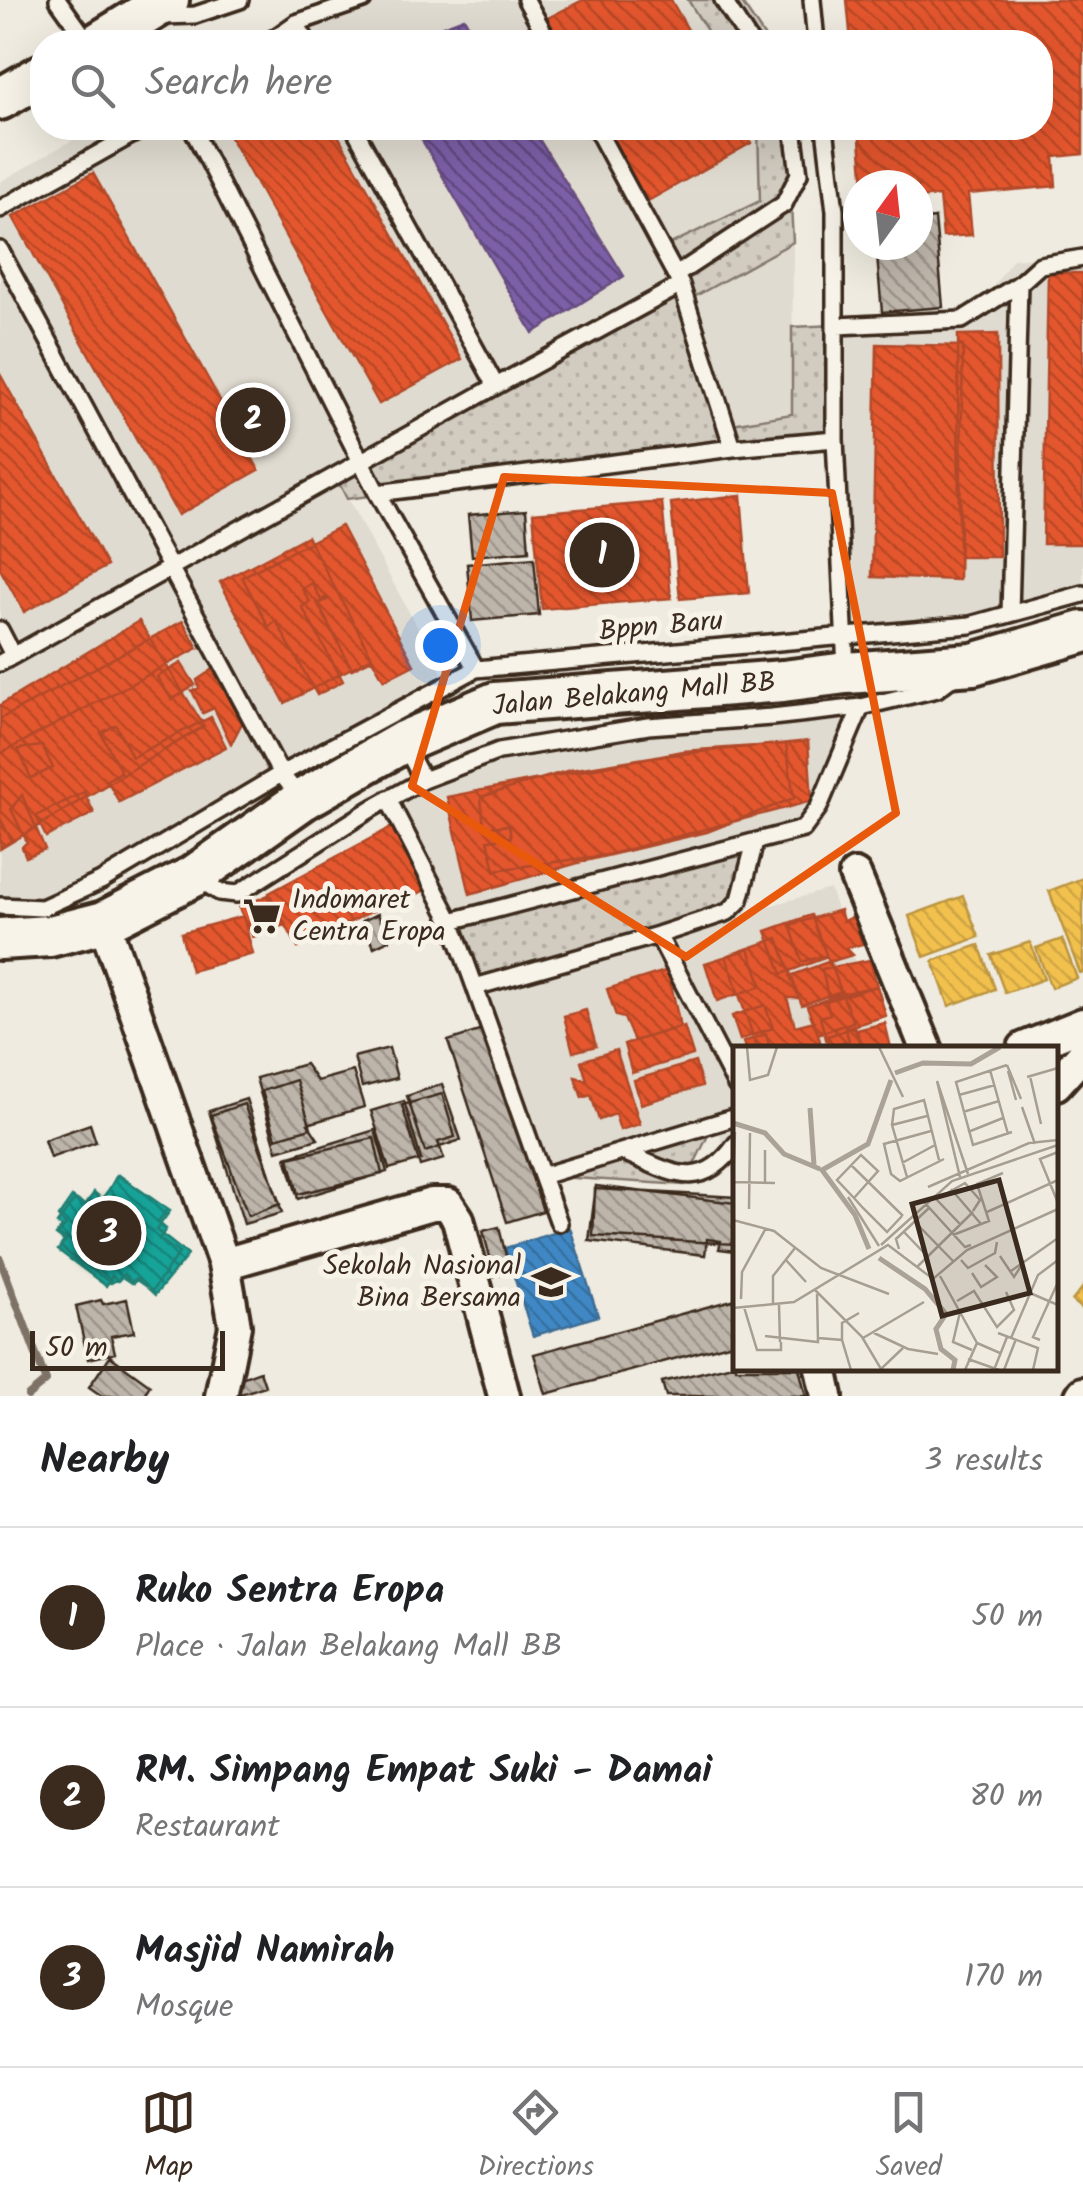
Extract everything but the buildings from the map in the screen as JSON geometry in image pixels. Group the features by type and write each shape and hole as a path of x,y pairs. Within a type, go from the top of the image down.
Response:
{"main road":[{"path":"124,30 152,16"},
{"path":"0,99 30,82"},
{"name":"Jalan Belakang Mall BB","path":"0,939 50,936 104,922 194,876 292,787 495,702 973,664 1083,632"}],"street":[{"path":"855,875 925,1046"},
{"path":"104,922 224,1264 235,1326 221,1396"},
{"path":"1029,1046 1083,1024"},
{"path":"1058,1082 1083,1054"},
{"path":"224,1264 432,1204 448,1204 458,1218 504,1396"},
{"path":"822,1371 827,1396"}],"lane":[{"path":"58,0 79,30"},
{"path":"152,16 194,15 240,0"},
{"path":"286,30 363,0"},
{"path":"526,0 542,30"},
{"path":"723,0 742,30"},
{"path":"812,0 815,30"},
{"path":"296,23 300,30"},
{"path":"0,209 123,140"},
{"path":"0,906 42,908 292,787 476,668 377,493 198,140"},
{"path":"361,140 496,386"},
{"path":"602,140 678,280 734,448"},
{"path":"0,630 7,659 362,462 678,280 784,204 799,174 794,140"},
{"path":"450,921 803,829 820,807 850,672 835,438 835,211 826,140"},
{"path":"0,250 292,787"},
{"path":"837,326 962,320 1019,284 1040,265 1083,258"},
{"path":"1010,614 1019,284"},
{"path":"377,493 835,438"},
{"name":"Bppn Baru","path":"476,668 850,672 970,624 1083,594"},
{"path":"194,876 219,892 236,894 422,780 500,752 578,736 648,726 772,717 850,672"},
{"path":"402,742 422,780"},
{"path":"388,799 450,921 560,1223"},
{"path":"475,987 728,912 740,900 755,842"},
{"path":"658,935 733,1079"},
{"path":"542,1176 733,1118"},
{"path":"623,1152 686,1177 710,1170 733,1147"}],"highlighted area":[{"path":"504,477 832,493 896,813 686,957 412,786"}],"shaded area":[{"path":"363,0 688,0 706,30 281,30"},
{"path":"688,0 740,0 760,30 707,30"},
{"path":"72,140 758,140 761,201 662,248 681,285 337,479 442,673 101,872 16,910 0,913 0,182"},
{"path":"758,140 788,140 793,242 685,302 726,425 792,414 792,327 835,325 835,439 733,448 347,499 337,479 681,286 662,248 760,201"},
{"path":"793,242 792,414 725,425 685,302"},
{"path":"1083,252 1083,594 1010,614 844,635 835,325 961,314 993,287 1013,259"},
{"path":"861,707 805,830 451,921 388,799 500,751"},
{"path":"755,842 718,919 475,987 451,921"},
{"path":"830,889 883,1046 733,1046 733,1172 715,1122 542,1176 475,987"},
{"path":"715,1121 684,1185 542,1176"}],"waterway":[{"path":"0,1259 46,1381 28,1396"}],"place":[{"name":"RM. Simpang Empat Suki - Damai","path":"253,420"},
{"name":"Ruko Sentra Eropa","path":"602,555"},
{"name":"Indomaret Centra Eropa","path":"262,916"},
{"name":"Masjid Namirah","path":"109,1233"},
{"name":"Sekolah Nasional Bina Bersama","path":"551,1282"}]}
